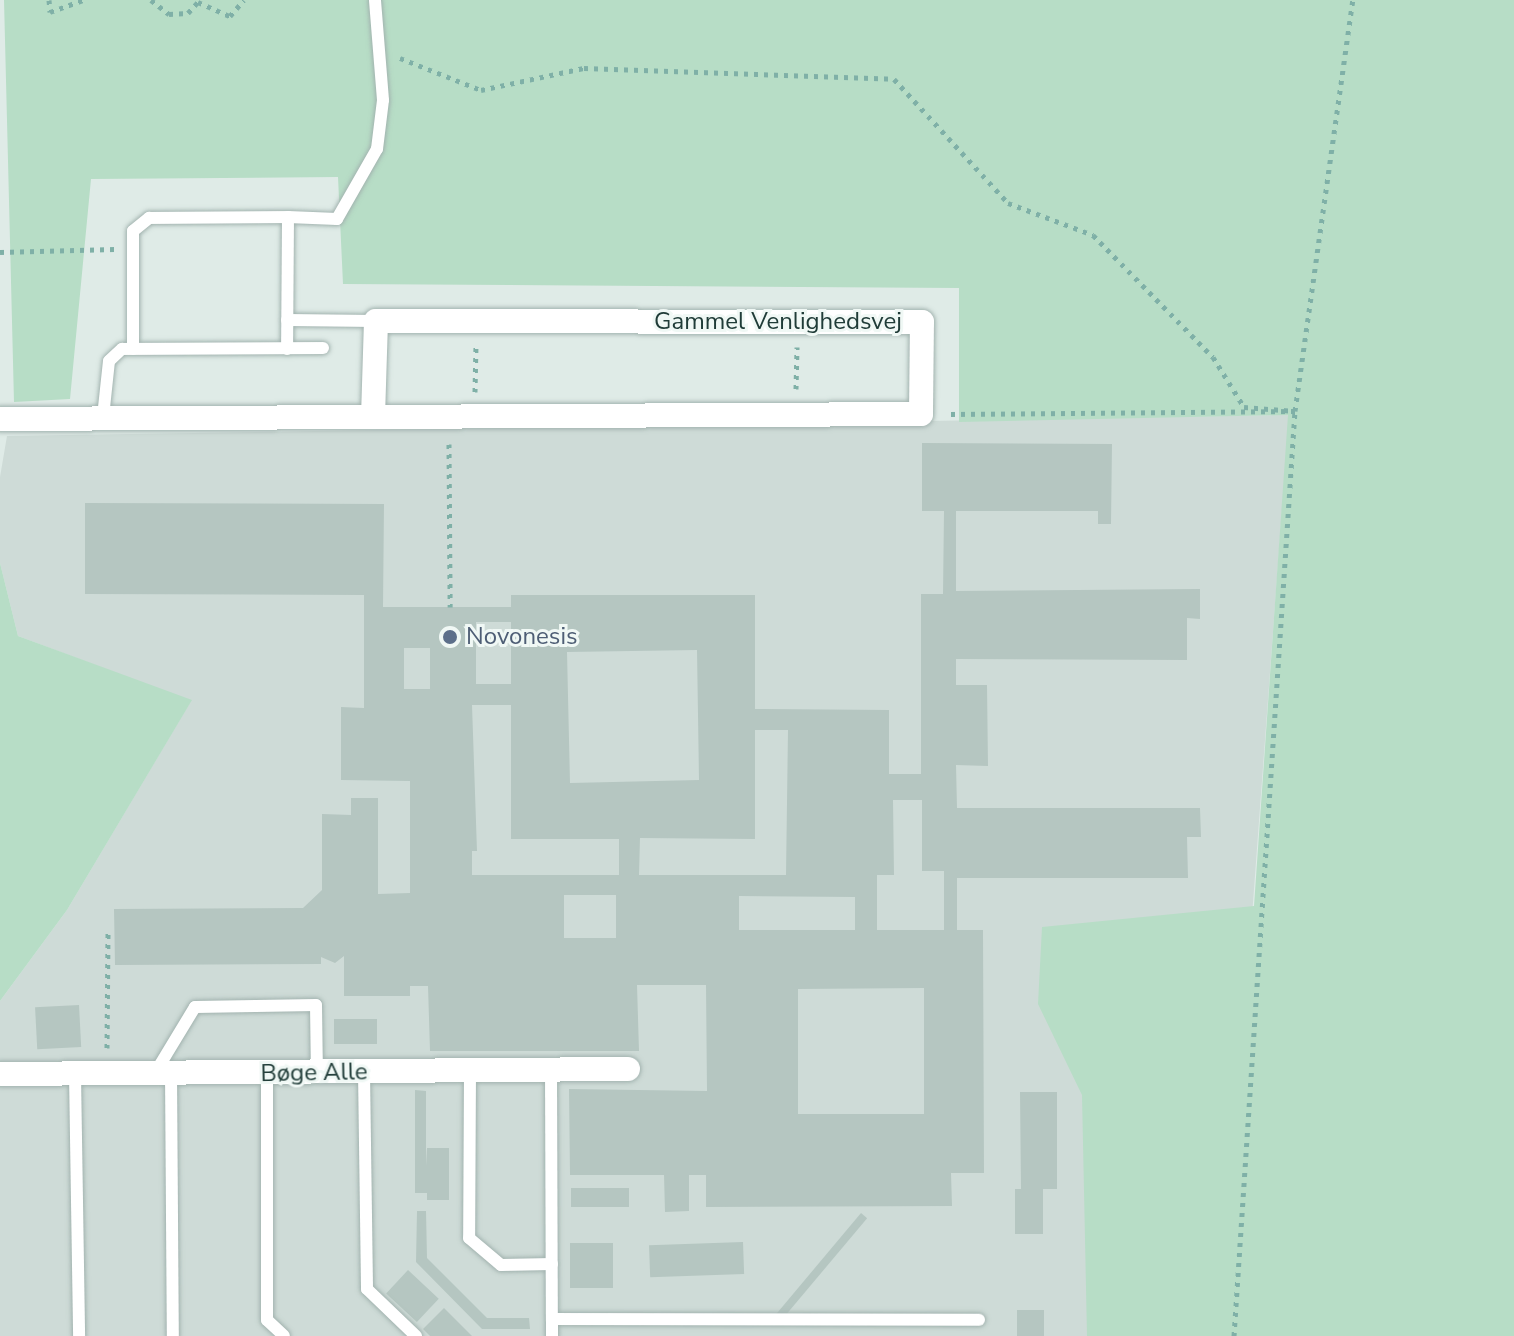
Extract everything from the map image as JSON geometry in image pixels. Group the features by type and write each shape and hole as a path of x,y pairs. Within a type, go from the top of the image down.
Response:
{"street":[{"name":"Gammel Venlighedsvej","path":"376,321 922,322 921,414"},
{"path":"373,414 376,321"},
{"path":"0,419 373,414 921,414"},
{"name":"Bøge Alle","path":"0,1074 628,1069"}],"lane":[{"path":"133,349 133,231 149,218 337,219 354,195 377,149 383,100 375,0"},
{"path":"287,349 288,217"},
{"path":"287,320 376,321"},
{"path":"103,417 109,361 122,349 323,348"},
{"path":"173,1336 163,1073 195,1007 316,1005 317,1073"},
{"path":"551,1070 552,1336"},
{"path":"470,1071 469,1238 501,1265 552,1264"},
{"path":"364,1072 367,1289 416,1336"},
{"path":"267,1073 267,1320 284,1336"},
{"path":"75,1074 79,1336"},
{"path":"552,1319 979,1320"}],"path":[{"path":"49,0 50,12 83,0"},
{"path":"151,0 169,14 188,13 198,2 230,16 244,0"},
{"path":"1234,1336 1295,411 1353,0"},
{"path":"380,50 481,90 584,68 894,79 1008,203 1093,235 1213,357 1244,407 1295,411"},
{"path":"0,252 133,248"},
{"path":"475,414 476,321"},
{"path":"796,413 797,322"},
{"path":"921,414 1295,411"},
{"path":"449,414 450,607"},
{"path":"107,1073 108,932"}],"shaded area":[{"path":"1289,415 1221,1336 0,1336 0,1001 67,910 191,701 18,636 0,563 0,477 7,436"}],"green space":[{"path":"4,0 1514,0 1514,1336 1087,1336 1082,1095 1038,1004 1042,927 1254,906 1288,415 959,422 959,288 343,284 338,177 91,179 70,399 14,402"},
{"path":"0,563 18,636 192,700 67,910 0,1001"}],"building":[{"path":"922,443 1112,444 1111,524 1098,524 1098,511 956,511 956,591 1200,589 1200,619 1187,618 1187,660 956,659 956,685 987,685 988,766 956,765 957,808 1200,808 1201,837 1187,837 1188,878 957,878 957,930 983,930 984,1173 951,1173 952,1206 706,1207 706,1175 689,1175 689,1211 665,1212 664,1175 570,1175 569,1089 707,1091 706,985 637,985 639,1051 430,1051 428,986 410,986 410,996 344,996 344,956 335,963 321,957 321,964 115,965 114,909 303,908 322,890 322,814 351,815 351,798 378,798 378,894 410,893 410,781 341,780 341,707 364,708 364,595 85,594 85,503 384,504 383,607 511,607 511,595 755,595 755,709 889,710 889,774 921,774 921,594 943,594 944,511 922,511","holes":["476,622 511,622 511,684 476,684","404,648 430,648 430,689 404,689","697,650 699,780 570,783 567,652","472,705 511,705 511,839 619,839 619,875 472,875 472,851 477,851","755,730 788,730 786,875 639,875 640,838 755,839","893,800 922,800 922,871 944,871 944,930 877,930 877,875 894,875","564,895 616,895 616,938 564,938","739,896 855,897 855,930 739,930","924,988 924,1114 798,1114 798,989"]},
{"path":"79,1005 81,1047 37,1049 35,1007"},
{"path":"334,1019 377,1019 377,1044 334,1044"},
{"path":"415,1090 426,1091 426,1166 427,1148 449,1148 449,1200 427,1200 427,1193 415,1193"},
{"path":"1020,1092 1057,1092 1057,1189 1043,1189 1043,1234 1015,1234 1015,1189 1021,1189"},
{"path":"571,1188 629,1188 629,1207 571,1207"},
{"path":"417,1211 426,1211 427,1258 487,1318 529,1318 530,1329 482,1329 416,1262"},
{"path":"861,1213 867,1218 780,1322 774,1317"},
{"path":"743,1242 744,1274 650,1277 649,1245"},
{"path":"570,1243 613,1243 613,1288 570,1288"},
{"path":"408,1270 439,1299 417,1322 386,1293"},
{"path":"444,1308 472,1336 430,1336 423,1329"},
{"path":"1017,1310 1044,1310 1044,1336 1017,1336"}],"place":[{"name":"Novonesis","path":"450,637"}]}
